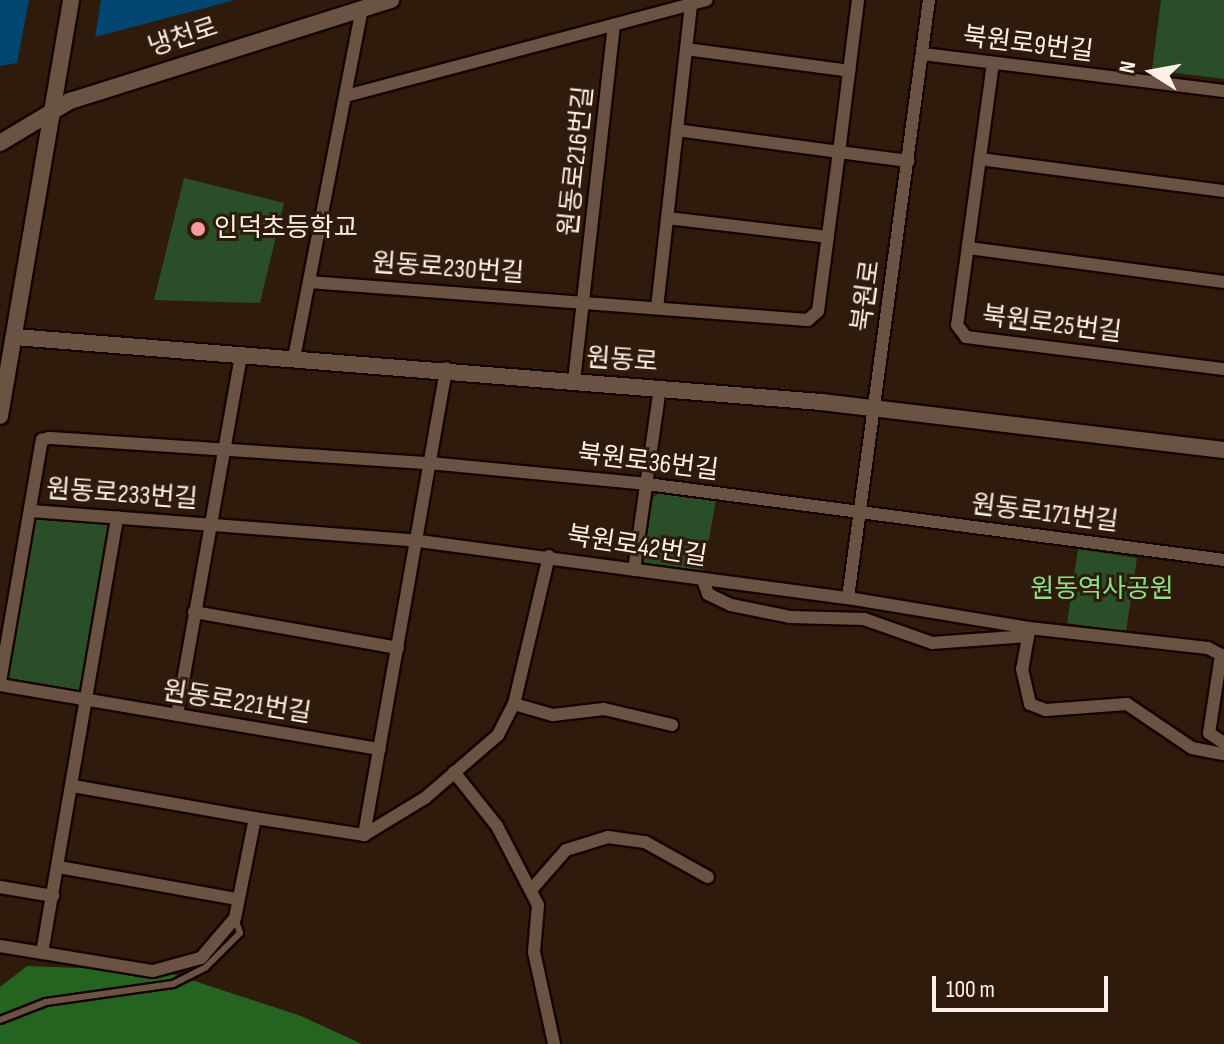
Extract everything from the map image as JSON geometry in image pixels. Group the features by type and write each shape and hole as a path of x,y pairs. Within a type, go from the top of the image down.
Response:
{"street":[{"path":"0,416 3,381 15,337 71,0"},
{"name":"냉천로","path":"0,143 52,108 391,0"},
{"path":"346,96 706,0"},
{"path":"584,301 808,320 818,311 858,0"},
{"name":"북원로","path":"848,598 929,0"},
{"path":"657,308 691,4"},
{"path":"294,358 362,8"},
{"name":"원동로216번길","path":"574,381 614,27"},
{"path":"686,49 850,71"},
{"name":"북원로9번길","path":"923,54 1224,91"},
{"name":"북원로25번길","path":"993,63 957,325 966,337 1224,369"},
{"path":"677,130 908,161"},
{"path":"980,159 1224,191"},
{"path":"667,218 828,237"},
{"path":"969,248 1224,282"},
{"name":"원동로230번길","path":"309,282 584,301"},
{"name":"원동로","path":"15,337 446,368 660,387 874,408 1224,450"},
{"name":"원동로233번길","path":"177,715 221,450 241,355"},
{"path":"364,835 419,541 446,368"},
{"path":"634,570 660,387"},
{"name":"원동로233번길","path":"0,683 42,440 221,450"},
{"path":"221,450 430,463"},
{"name":"북원로36번길","path":"430,463 647,484 860,512"},
{"name":"원동로233번길","path":"31,511 210,524"},
{"name":"원동로171번길","path":"860,512 1224,560"},
{"path":"42,953 88,700 117,517"},
{"path":"210,524 419,541"},
{"name":"북원로42번길","path":"419,541 848,598 1029,632"},
{"path":"73,786 364,835 425,798 498,735 514,704 549,556"},
{"path":"703,580 708,594 731,605 790,617 864,619 932,643 1029,632 1216,651 1221,655 1209,733 1224,743"},
{"path":"194,612 398,648"},
{"path":"1029,632 1022,669 1030,704 1046,710 1127,704 1192,748 1224,754"},
{"name":"원동로221번길","path":"0,683 380,749"},
{"path":"514,704 553,715 604,709 672,725"},
{"path":"454,772 497,826 531,890 540,916 534,952 554,1044"},
{"path":"0,946 153,971 201,958 235,918 255,818"},
{"path":"531,890 566,850 608,837 645,842 708,877"},
{"path":"59,867 237,899"},
{"path":"0,887 53,896"}],"lane":[{"path":"0,1020 46,1002 173,984 206,967 240,933 235,918"}],"green space":[{"path":"1161,0 1224,0 1224,79 1152,70"},
{"path":"184,178 284,203 260,303 154,300"},
{"path":"662,491 716,499 703,575 648,565 642,560 653,497"},
{"path":"31,511 117,517 88,700 0,682"},
{"name":"원동역사공원","path":"1078,549 1137,558 1126,632 1067,623"},
{"path":"27,966 164,971 301,1016 362,1044 0,1044 0,987"}],"water":[{"path":"0,0 29,0 17,63 0,66"},
{"path":"101,0 235,0 95,37"}],"place":[{"name":"인덕초등학교","path":"198,229"}]}
